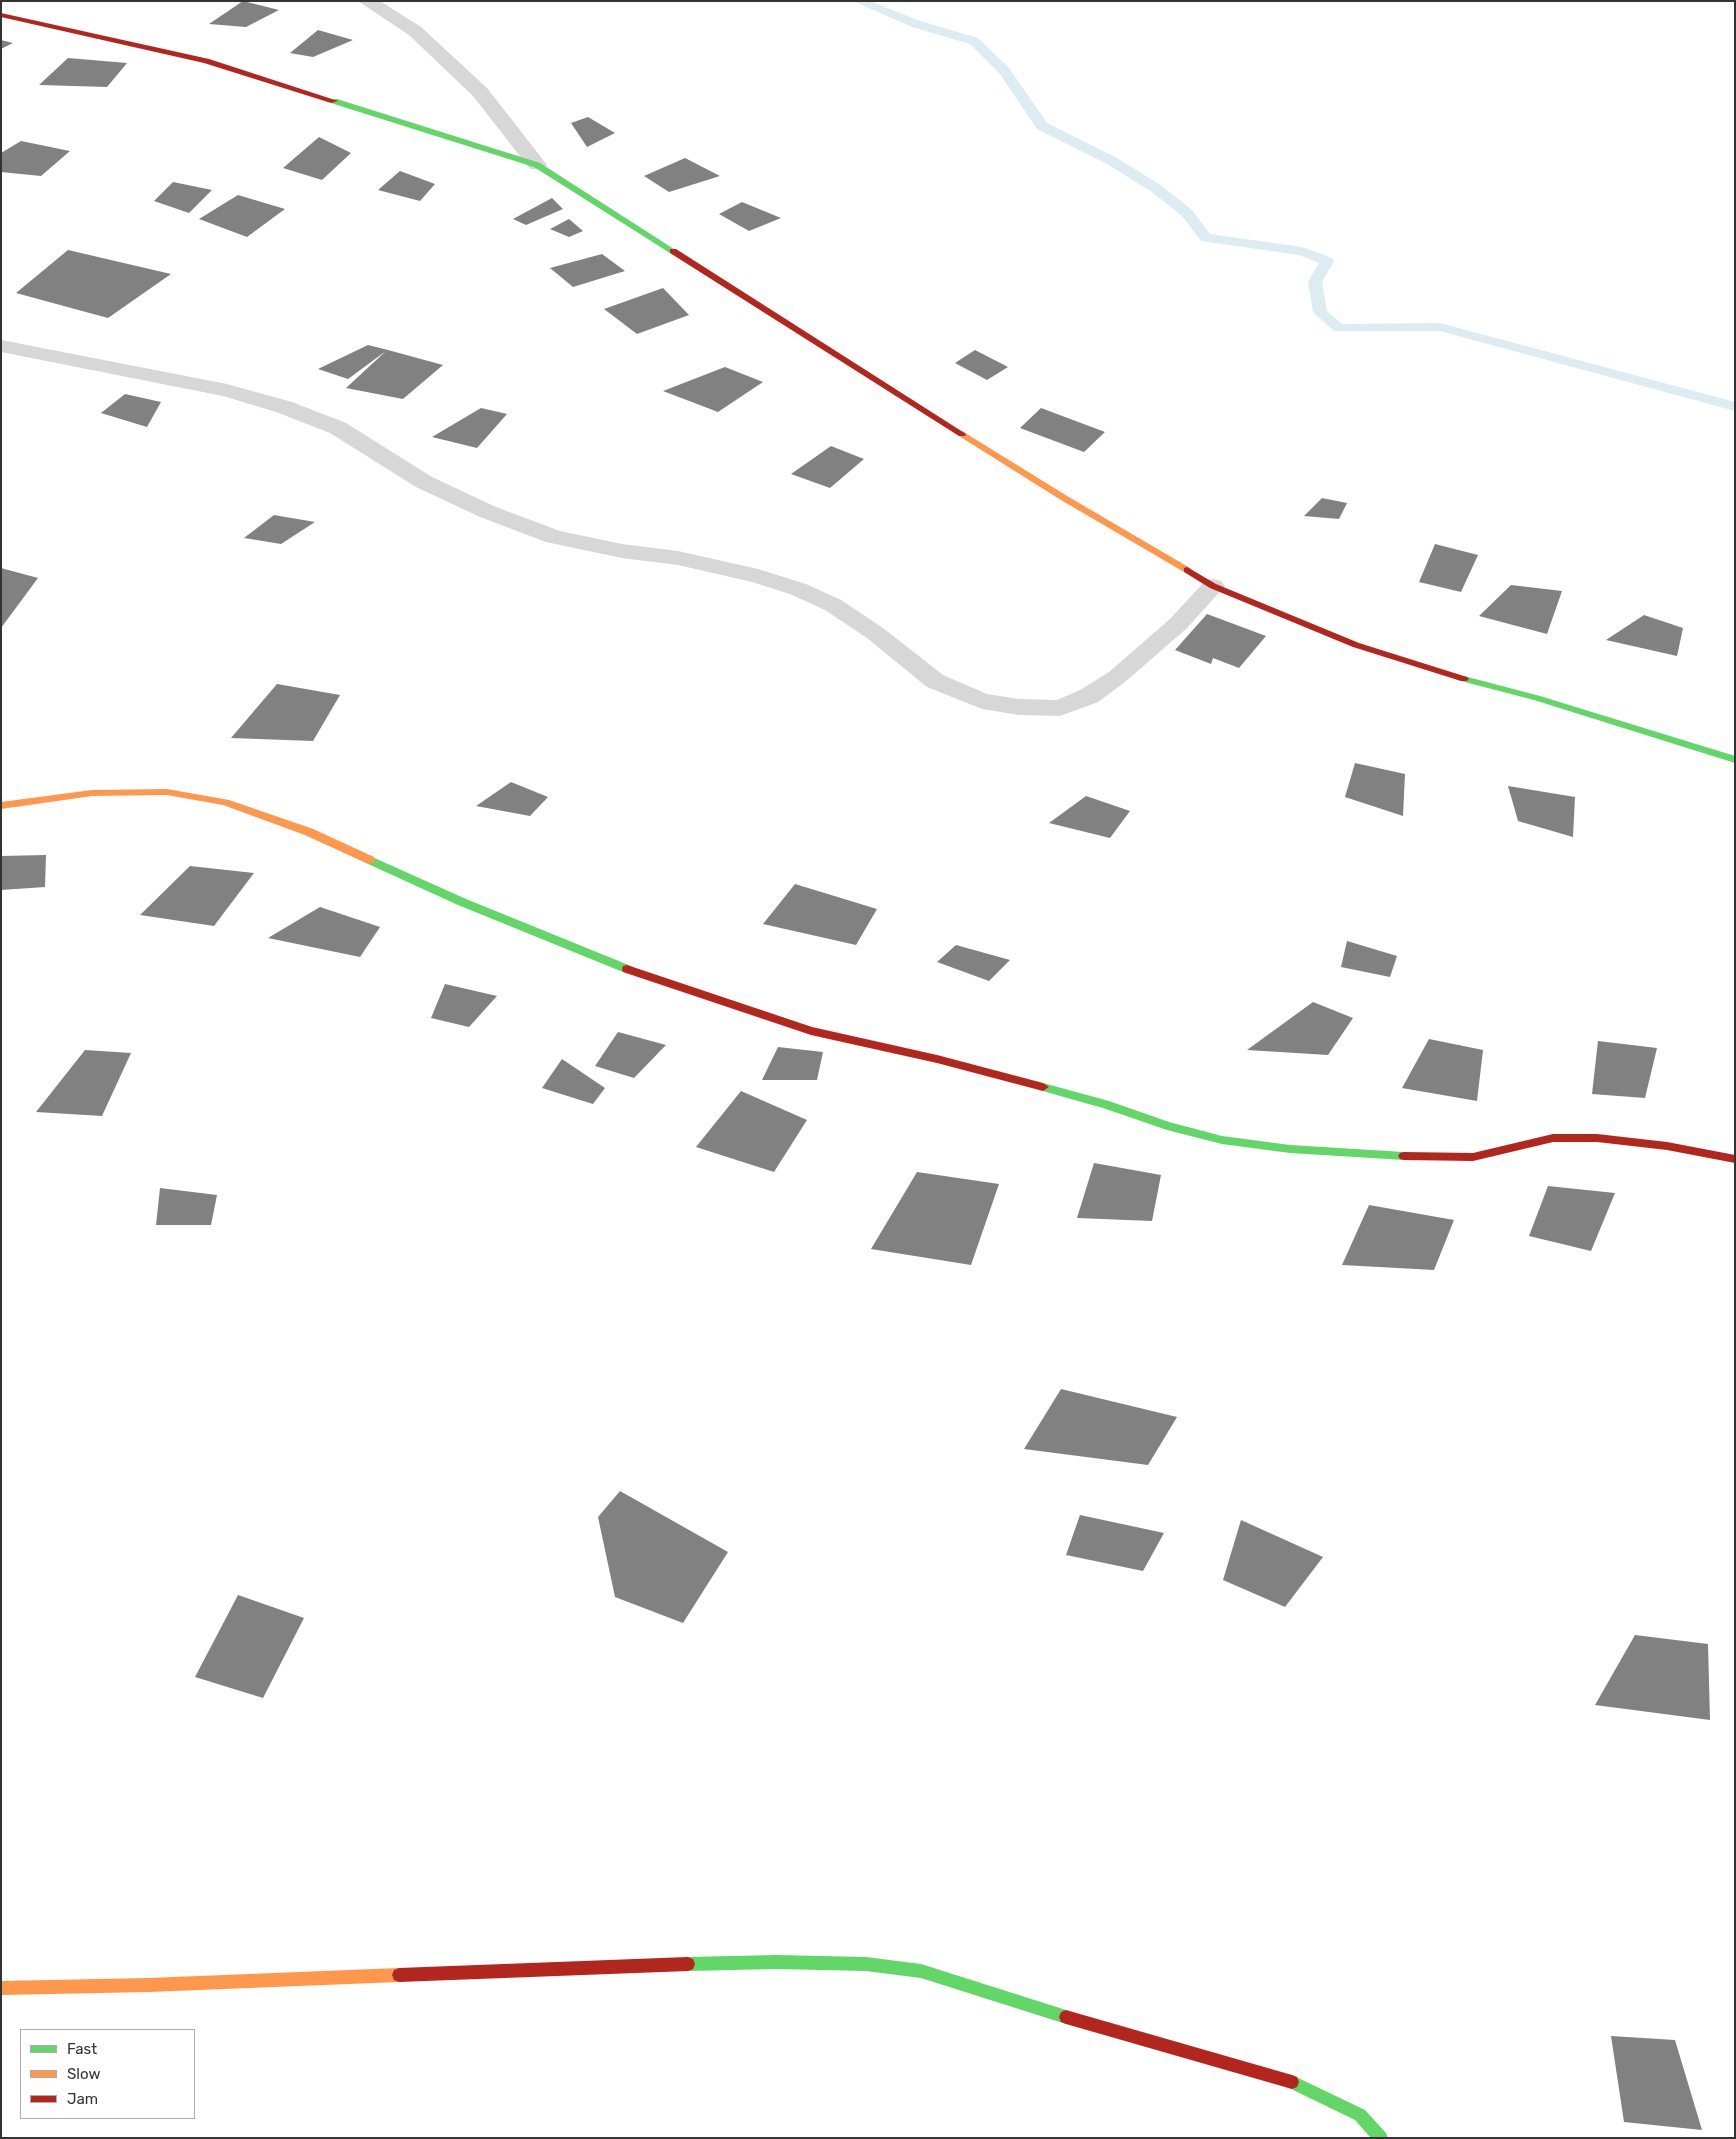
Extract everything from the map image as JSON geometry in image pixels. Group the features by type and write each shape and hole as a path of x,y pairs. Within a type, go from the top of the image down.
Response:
{"street":[{"path":"367,1 415,31 480,92 537,165"},
{"path":"1,15 206,61 537,165 1055,492 1170,558 1212,586 1356,646 1444,674 1537,698 1735,760"},
{"path":"1,346 227,390 284,406 338,428 424,482 488,512 554,537 622,551 678,558 758,576 798,589 833,606 876,632 935,681 982,701 1019,707 1060,708 1089,696 1117,677 1178,624 1212,586"},
{"path":"1,806 92,793 167,792 225,802 309,832 462,902 643,976 811,1031 937,1059 1105,1104 1167,1126 1222,1140 1290,1149 1424,1157 1473,1157 1553,1138 1597,1138 1668,1146 1735,1159"},
{"path":"1,1988 149,1985 610,1966 777,1962 866,1964 921,1971 992,1992 1084,2023 1201,2054 1293,2082 1360,2115 1381,2138"}],"building":[{"path":"243,1 279,10 246,27 209,24"},
{"path":"318,30 353,40 313,57 290,53"},
{"path":"1,40 13,43 1,49"},
{"path":"68,58 127,63 107,87 39,85"},
{"path":"588,117 615,133 587,147 571,123"},
{"path":"319,137 351,153 322,180 283,168"},
{"path":"21,141 70,151 41,176 1,172 1,153"},
{"path":"685,158 720,176 669,192 644,176"},
{"path":"400,171 435,184 420,201 378,190"},
{"path":"173,182 212,190 189,213 154,201"},
{"path":"238,195 285,209 247,237 199,219"},
{"path":"552,198 563,209 526,225 513,219"},
{"path":"742,202 781,218 749,231 719,214"},
{"path":"569,219 583,231 569,237 550,229"},
{"path":"68,250 171,274 108,318 16,293"},
{"path":"602,254 625,271 573,287 550,268"},
{"path":"663,288 689,315 637,334 604,309"},
{"path":"368,345 443,365 403,399 346,388 386,351 348,379 318,369"},
{"path":"975,350 1008,367 987,380 955,363"},
{"path":"725,367 763,382 718,412 663,391"},
{"path":"125,394 161,402 147,427 101,413"},
{"path":"481,408 507,414 477,448 432,437"},
{"path":"1041,408 1105,432 1084,452 1020,428"},
{"path":"831,446 864,459 830,488 791,474"},
{"path":"1322,498 1347,503 1339,519 1304,516"},
{"path":"274,515 315,522 281,544 244,538"},
{"path":"1435,544 1478,555 1461,592 1419,582"},
{"path":"1,568 38,578 1,628"},
{"path":"1511,585 1562,591 1547,634 1479,616"},
{"path":"1207,614 1266,636 1239,668 1213,658 1211,664 1175,650"},
{"path":"1644,615 1683,628 1677,656 1606,640"},
{"path":"277,684 340,695 313,741 231,738"},
{"path":"1355,763 1405,774 1403,816 1345,797"},
{"path":"511,782 548,797 530,816 476,806"},
{"path":"1508,786 1575,797 1573,837 1518,821"},
{"path":"1086,796 1130,811 1110,838 1049,823"},
{"path":"46,855 45,887 1,890 1,856"},
{"path":"190,866 254,873 214,926 140,915"},
{"path":"795,884 877,909 856,945 763,924"},
{"path":"320,907 380,927 360,957 268,938"},
{"path":"1347,941 1397,956 1390,977 1341,967"},
{"path":"956,945 1010,960 989,981 937,962"},
{"path":"445,984 497,996 469,1027 431,1018"},
{"path":"1313,1002 1353,1018 1328,1055 1247,1050"},
{"path":"618,1032 666,1045 634,1078 595,1066"},
{"path":"1429,1039 1483,1050 1477,1101 1402,1088"},
{"path":"1598,1041 1657,1048 1645,1098 1592,1094"},
{"path":"778,1047 823,1052 817,1080 762,1080"},
{"path":"85,1050 131,1053 102,1116 36,1112"},
{"path":"562,1059 605,1088 593,1104 542,1088"},
{"path":"741,1091 807,1120 774,1172 696,1147"},
{"path":"1094,1163 1161,1175 1152,1221 1077,1218"},
{"path":"917,1172 999,1184 971,1265 871,1249"},
{"path":"1548,1186 1615,1193 1591,1251 1529,1236"},
{"path":"160,1188 217,1195 211,1225 156,1225"},
{"path":"1369,1205 1454,1220 1434,1270 1342,1265"},
{"path":"1061,1389 1177,1417 1148,1465 1024,1449"},
{"path":"620,1491 728,1552 683,1623 615,1597 598,1517"},
{"path":"1080,1515 1164,1533 1143,1571 1066,1555"},
{"path":"1241,1520 1323,1557 1285,1607 1223,1580"},
{"path":"238,1595 304,1618 263,1698 195,1677"},
{"path":"1635,1635 1708,1644 1710,1720 1595,1705"},
{"path":"1611,2036 1675,2040 1702,2130 1624,2122"}],"waterway":[{"path":"859,1 916,24 974,41 1005,71 1042,126 1112,161 1157,189 1187,213 1206,238 1302,251 1327,261 1315,282 1320,312 1339,328 1440,327 1735,407"}],"traffic: fast":[{"path":"334,101 537,165 673,251"},
{"path":"1464,679 1537,698 1735,760"},
{"path":"370,860 462,902 627,969"},
{"path":"1043,1087 1105,1104 1167,1126 1222,1140 1290,1149 1404,1156"},
{"path":"688,1964 777,1962 866,1964 921,1971 1066,2017"},
{"path":"1292,2082 1360,2115 1381,2138"}],"traffic: slow":[{"path":"962,434 1064,498 1187,570"},
{"path":"1,806 92,793 167,792 225,802 309,832 370,860"},
{"path":"1,1988 149,1985 399,1975"}],"traffic: jam":[{"path":"1,15 206,61 334,101"},
{"path":"673,251 962,434"},
{"path":"1187,570 1213,586 1356,645 1464,679"},
{"path":"627,969 811,1031 937,1059 1043,1087"},
{"path":"1404,1156 1473,1157 1553,1138 1597,1138 1667,1146 1735,1159"},
{"path":"399,1975 688,1964"},
{"path":"1066,2017 1292,2082"}]}
